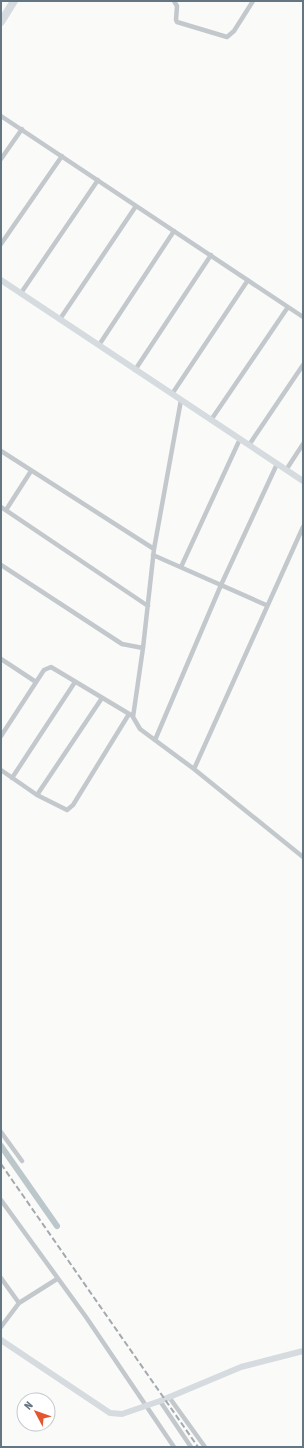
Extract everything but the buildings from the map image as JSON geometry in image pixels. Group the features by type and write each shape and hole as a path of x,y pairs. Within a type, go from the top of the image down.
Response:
{"highway":[{"path":"1,22 14,1"}],"street":[{"path":"174,1 177,6 177,22 227,37 234,31 253,1"},
{"path":"1,116 303,317"},
{"path":"1,159 22,130"},
{"path":"1,244 62,156"},
{"path":"21,293 98,180"},
{"path":"60,319 136,206"},
{"path":"99,345 174,231"},
{"path":"135,370 211,255"},
{"path":"1,280 303,481"},
{"path":"172,394 248,280"},
{"path":"211,420 288,307"},
{"path":"249,445 303,365"},
{"path":"1,770 37,795 62,808 70,809 131,716 143,648 153,555 181,400"},
{"path":"181,567 240,440"},
{"path":"286,470 303,444"},
{"path":"1,451 154,549"},
{"path":"154,740 221,585 277,464"},
{"path":"6,510 31,471"},
{"path":"1,507 148,606"},
{"path":"194,769 266,605 303,527"},
{"path":"153,555 266,605"},
{"path":"1,565 122,644 143,648"},
{"path":"1,659 36,682"},
{"path":"1,736 44,670 48,667 52,667 131,716 140,729 194,769 303,857"},
{"path":"12,778 75,682"},
{"path":"37,795 102,698"},
{"path":"1,1132 22,1162"},
{"path":"2,1202 174,1447"},
{"path":"1,1278 19,1303"},
{"path":"1,1328 19,1303 57,1279"},
{"path":"1,1340 110,1413 122,1414 160,1401 241,1367 303,1351"},
{"path":"169,1397 205,1447"},
{"path":"160,1401 191,1447"}],"waterway":[{"path":"1,1146 57,1226"}],"railway":[{"path":"1,1164 198,1447"}]}
